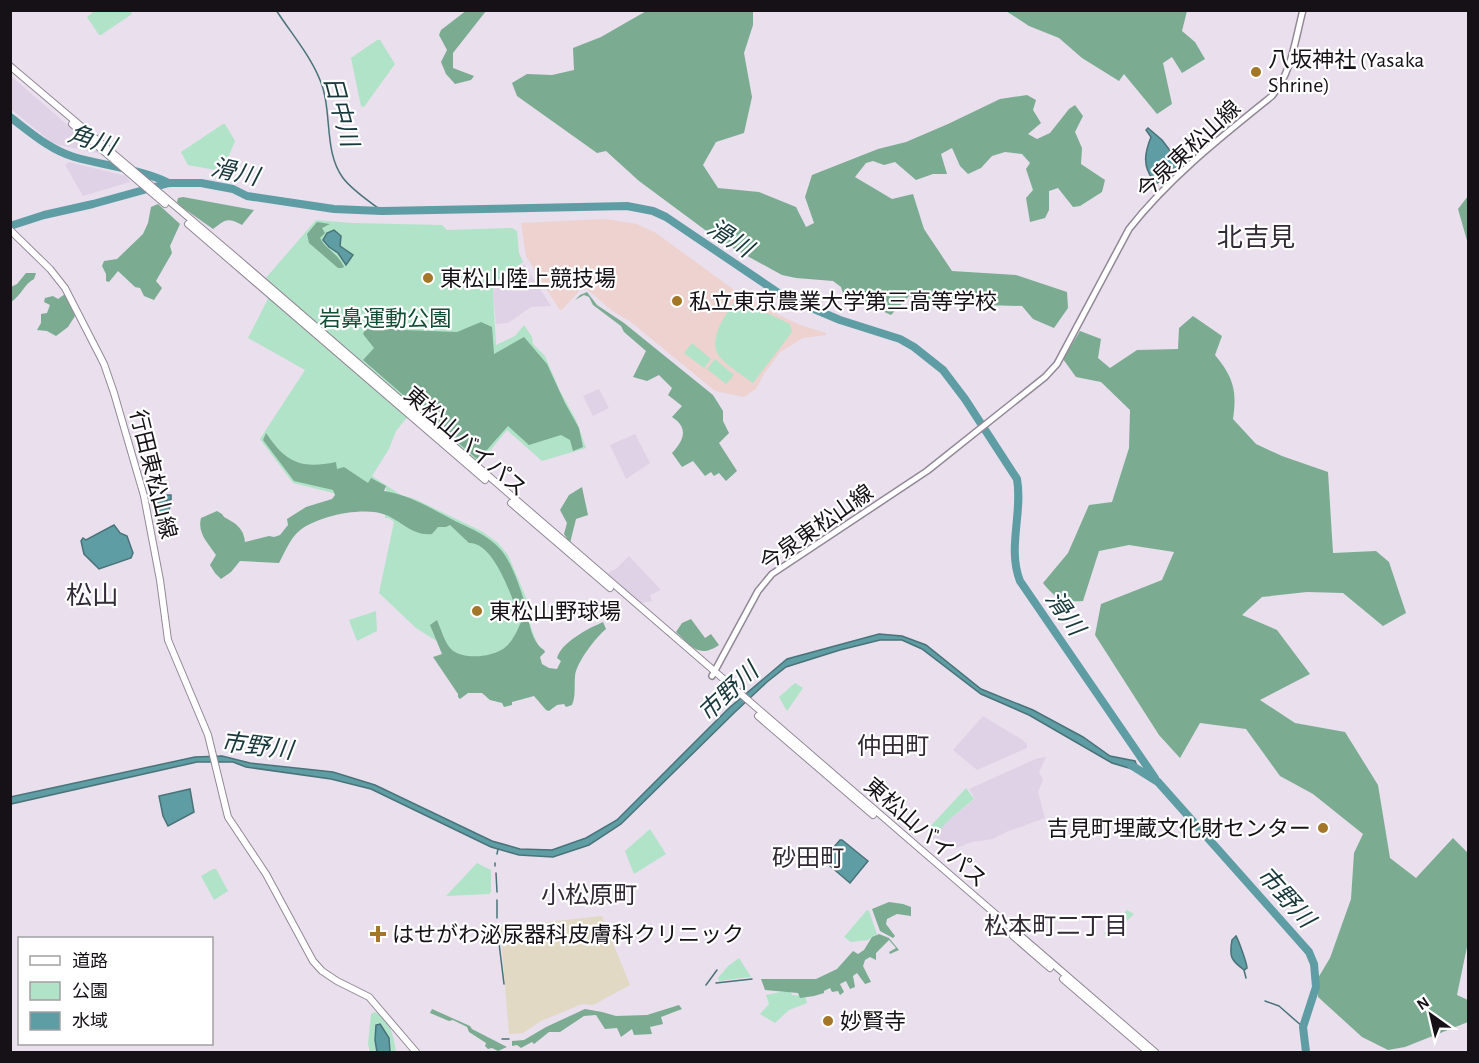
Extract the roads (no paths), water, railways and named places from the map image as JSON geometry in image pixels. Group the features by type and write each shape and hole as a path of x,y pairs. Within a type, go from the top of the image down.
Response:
{"main road":[{"name":"今泉東松山線","path":"713,675 758,591 772,574 927,471 1045,377 1057,364 1129,229 1158,194 1272,96 1282,84 1303,10"},
{"path":"10,66 115,158"},
{"path":"10,71 115,158"},
{"name":"東松山バイパス","path":"115,158 1148,1053"},
{"name":"行田東松山線","path":"13,232 50,269 65,288 109,377 144,496 160,580 168,640 201,715 211,745 228,818 263,869 313,961 322,971 337,981 369,997 416,1053"},
{"name":"東松山バイパス","path":"754,710 1155,1053"}],"water":[{"path":"1148,128 1162,140 1181,165 1156,184 1157,178 1155,176 1153,180 1146,164 1146,153 1151,137 1146,130"},
{"path":"334,230 341,236 340,246 353,255 346,265 338,253 323,240 327,233"},
{"path":"164,495 171,495 171,500 166,500 170,505 169,511 155,514 152,503"},
{"path":"114,525 120,533 127,536 133,553 131,558 99,569 84,554 81,541 83,538 86,540"},
{"path":"879,634 902,636 926,645 981,689 1033,710 1083,737 1110,756 1135,761 1139,771 1112,763 1029,715 981,694 922,649 902,640 880,640 786,667 734,713 621,824 589,845 553,857 519,855 491,847 371,789 331,779 246,767 233,762 197,762 11,804 10,797 195,757 222,756 250,763 333,772 375,785 492,841 520,849 552,850 586,838 617,820 729,708 787,659"},
{"path":"190,789 194,812 168,826 163,816 159,796"},
{"path":"840,840 868,861 850,883 823,860"},
{"path":"1236,936 1247,965 1244,970 1234,961 1231,954 1232,940"},
{"path":"380,1024 389,1038 390,1052 377,1052 376,1025"}],"waterway":[{"name":"日中川","path":"276,10 306,53 320,80 324,92 330,143 337,167 351,187 382,211"},
{"name":"角川","path":"10,117 65,154 146,174 169,183"},
{"name":"滑川","path":"10,226 169,183 201,183 233,189 247,196 334,209 382,211 627,206 653,211 666,217 783,296 840,320 900,339 943,370 965,399 1017,479 1015,556 1020,581 1155,778"},
{"name":"市野川","path":"1131,765 1158,782 1309,952 1314,964 1316,987 1303,1027 1306,1052"},
{"path":"497,854 498,849"},
{"path":"496,873 497,892"},
{"path":"497,900 497,918"},
{"path":"498,935 504,984"},
{"path":"706,985 717,970"},
{"path":"1244,970 1246,978"},
{"path":"716,983 752,979"},
{"path":"1265,1001 1279,1006 1303,1027"},
{"path":"502,1039 509,1039"}],"place":[{"name":"八坂神社 (Yasaka Shrine)","path":"1256,72"},
{"name":"東松山陸上競技場","path":"428,278"},
{"name":"私立東京農業大学第三高等学校","path":"677,301"},
{"name":"東松山野球場","path":"477,611"},
{"name":"吉見町埋蔵文化財センター","path":"1323,828"},
{"name":"はせがわ泌尿器科皮膚科クリニック","path":"378,934"},
{"name":"妙賢寺","path":"828,1021"}],"district":[{"name":"北吉見","path":"1256,237"},
{"name":"松山","path":"92,595"},
{"name":"仲田町","path":"893,746"},
{"name":"砂田町","path":"808,858"},
{"name":"小松原町","path":"589,895"},
{"name":"松本町二丁目","path":"1056,926"}],"park label":[{"name":"岩鼻運動公園","path":"385,318"}]}
